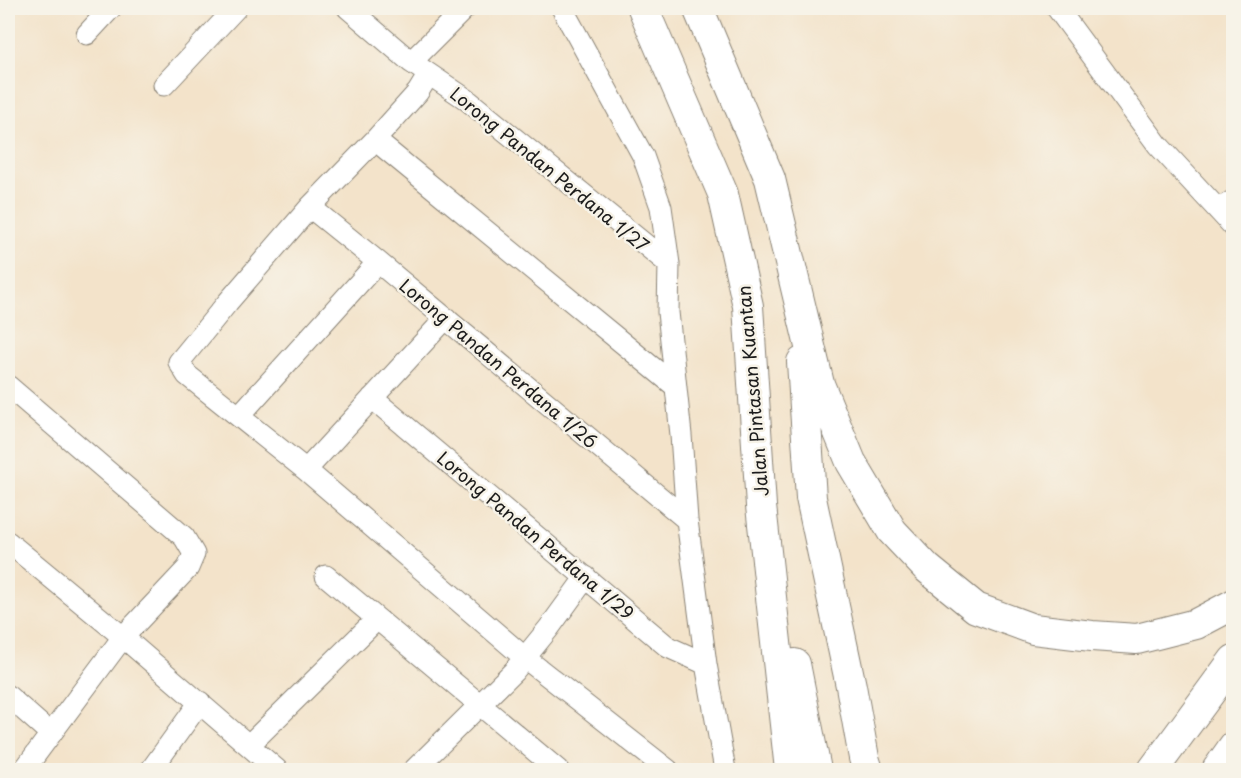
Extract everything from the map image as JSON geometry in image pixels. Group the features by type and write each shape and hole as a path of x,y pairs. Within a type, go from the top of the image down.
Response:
{"highway":[{"name":"Jalan Pintasan Kuantan","path":"643,8 723,194 748,306 761,506"},
{"path":"698,8 770,179 819,384 850,462 892,531 927,568 976,608 1033,629 1137,639 1196,624 1233,604"},
{"path":"797,299 811,498 868,771"},
{"path":"761,506 789,771"},
{"path":"761,506 816,771"},
{"path":"1153,771 1233,660"},
{"path":"1216,771 1233,746"}],"street":[{"path":"87,34 111,8"},
{"path":"164,85 236,8"},
{"name":"Lorong Pandan Perdana 1/27","path":"348,8 411,62 466,99 669,264"},
{"path":"411,62 465,8"},
{"path":"562,8 643,156 661,207 669,264 668,312 687,520 706,664 725,771"},
{"path":"1057,8 1158,146 1226,205 1233,226"},
{"path":"429,74 418,92 310,207 179,362 187,375 306,470 525,657 668,771"},
{"path":"375,140 675,386"},
{"name":"Lorong Pandan Perdana 1/26","path":"310,207 687,520"},
{"path":"239,416 378,262"},
{"path":"306,470 446,318"},
{"path":"8,386 184,537 194,554 188,568 123,637 24,771"},
{"name":"Lorong Pandan Perdana 1/29","path":"372,398 668,647 706,664"},
{"path":"8,542 200,702 277,770"},
{"path":"326,576 558,771"},
{"path":"414,771 481,705 525,657 586,577"},
{"path":"249,745 377,619"},
{"path":"8,696 51,734"},
{"path":"151,771 200,702"}]}
